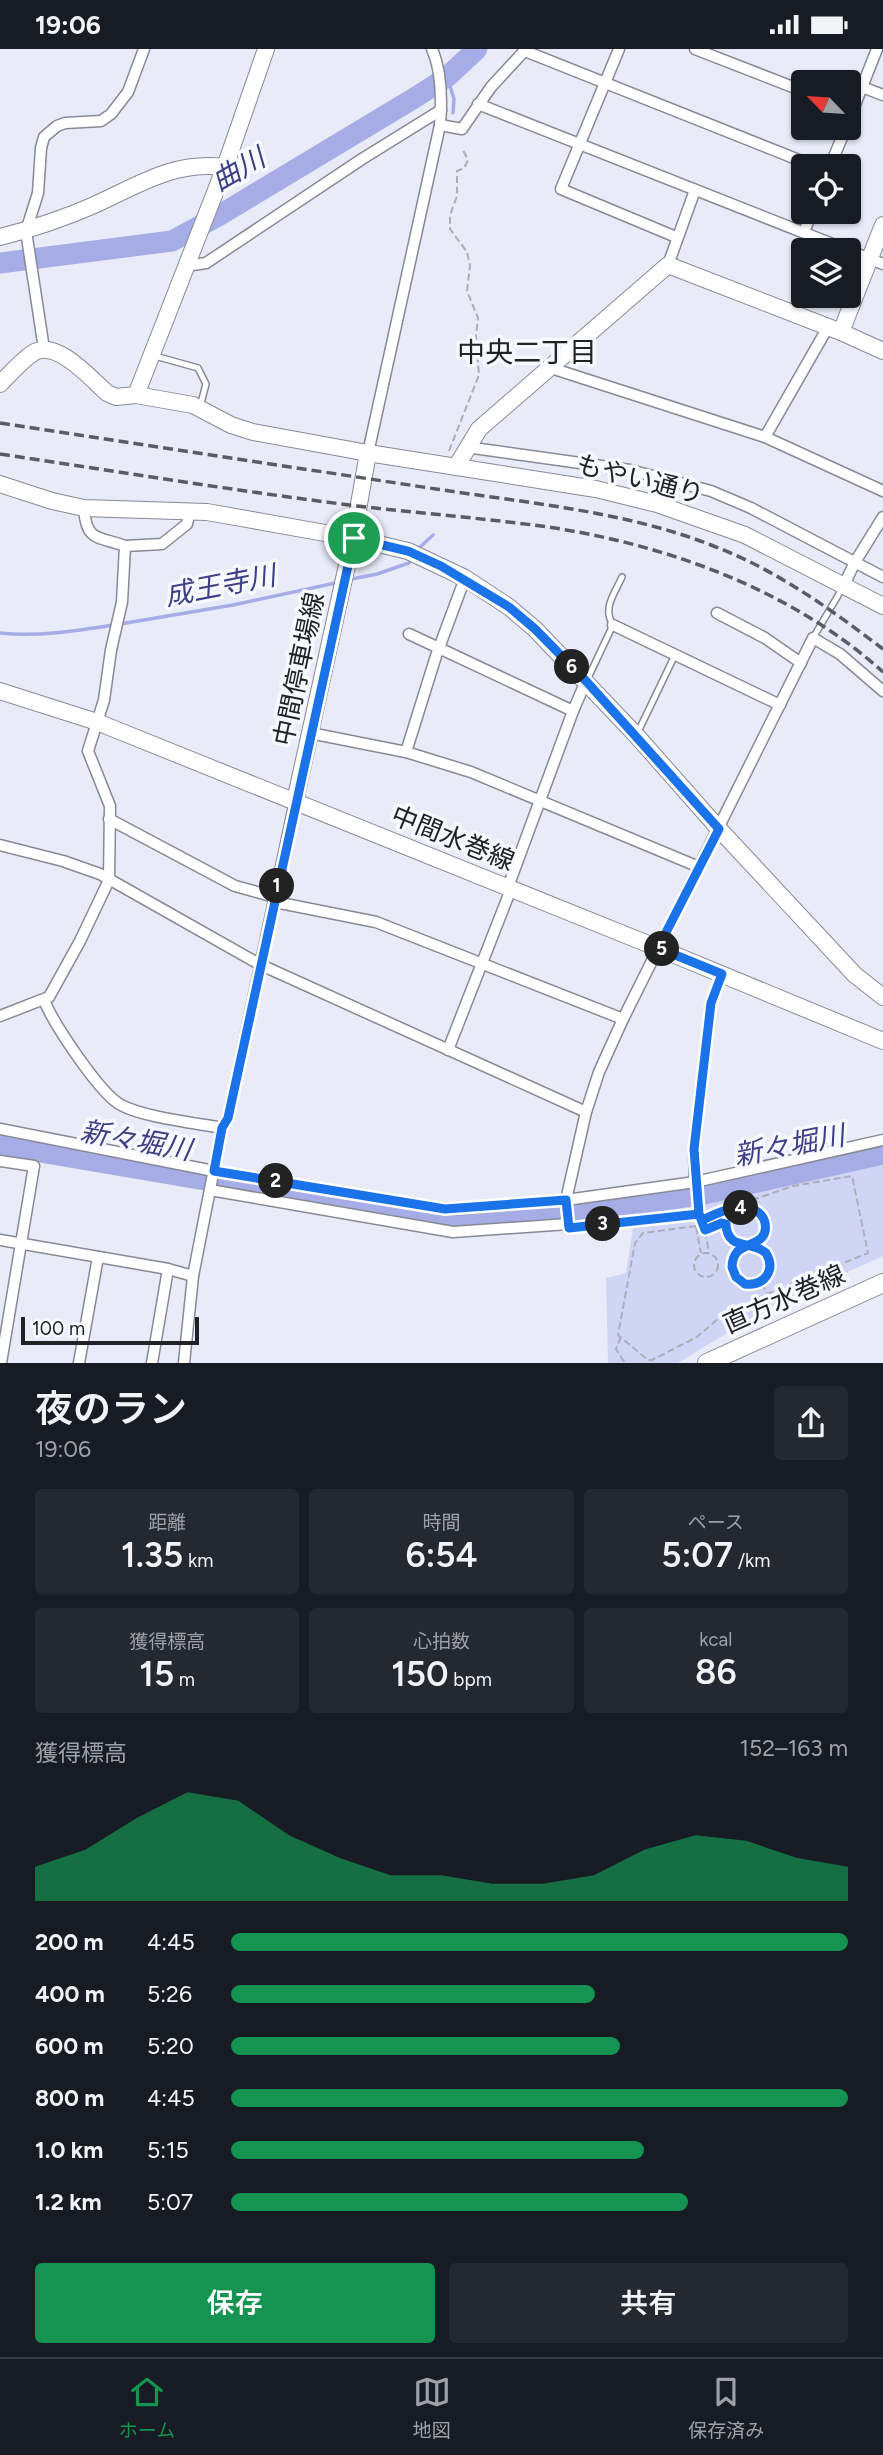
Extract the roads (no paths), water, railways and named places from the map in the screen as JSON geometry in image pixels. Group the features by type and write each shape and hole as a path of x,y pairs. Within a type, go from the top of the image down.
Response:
{"main road":[{"name":"直方水巻線","path":"707,1363 883,1283"}],"street":[{"path":"44,349 26,231 38,193 44,138 57,125 101,121 111,114 128,92 144,49"},
{"path":"136,395 225,167 265,49"},
{"path":"619,49 561,189 677,237"},
{"path":"695,49 791,86"},
{"path":"877,49 862,87 883,95"},
{"path":"440,125 462,129 478,104 526,50 791,157"},
{"path":"0,384 34,352 52,350 63,355 107,393 116,397 136,395 193,405 231,425 253,432 368,453 440,125 442,107 433,51"},
{"path":"478,104 876,261"},
{"path":"186,267 206,263 442,107"},
{"path":"0,237 26,231 80,211 168,171 201,164 225,167"},
{"path":"449,466 480,429 668,265 695,190"},
{"path":"804,232 807,224"},
{"path":"765,437 876,261 883,225"},
{"path":"668,265 834,329 883,351"},
{"path":"551,368 765,437 883,491"},
{"path":"466,447 631,470 711,491 751,508 883,577"},
{"name":"もやい通り","path":"368,453 596,489 657,504 745,535 883,606"},
{"name":"中間停車場線","path":"295,801 354,538 368,453"},
{"path":"0,484 84,508 190,511 243,517 354,538 408,551 465,578 509,607 535,629 636,734 719,829 855,975 883,997"},
{"path":"84,508 85,525 94,536 125,546 162,544 187,524 190,511"},
{"path":"844,585 883,517"},
{"path":"0,1016 49,997 109,880 110,806 88,751 104,701 111,650 122,602 125,546"},
{"path":"406,752 439,647 465,578"},
{"path":"718,613 765,638 801,663"},
{"path":"614,625 780,705"},
{"path":"408,634 573,711"},
{"path":"566,1200 586,1112 599,1072 813,638 840,654 883,691"},
{"path":"448,1050 509,894 508,887 586,681"},
{"name":"中間水巻線","path":"0,691 97,722 883,1041"},
{"path":"310,733 406,752 471,772 699,867"},
{"path":"184,1363 193,1276 222,1128 228,1118 234,1092 295,801"},
{"path":"109,819 235,886 275,897 280,903 376,922 623,1019"},
{"path":"0,845 63,861 100,874 261,965 586,1112"},
{"path":"695,1182 694,1149 711,1003 722,974"},
{"path":"44,1000 95,1080 119,1104 134,1110 222,1128"},
{"path":"0,1129 214,1172 445,1209 566,1200 695,1182 883,1140"},
{"path":"0,1161 34,1166 1,1363"},
{"path":"211,1189 453,1233 568,1224"},
{"path":"0,1240 168,1269 193,1276"},
{"path":"79,1363 98,1257"},
{"path":"152,1363 168,1269"}],"lane":[{"path":"152,355 198,368 206,384 199,409"},
{"path":"586,681 614,625 608,609 622,577"},
{"path":"813,638 844,585"},
{"path":"636,734 675,655"},
{"path":"566,1200 569,1228 700,1217 695,1182"}],"waterway":[{"name":"曲川","path":"0,263 172,241 416,97 447,77 477,49"},
{"path":"447,77 454,99 453,113"},
{"name":"成王寺川","path":"418,549 433,535"},
{"name":"成王寺川","path":"347,580 377,574 409,563 412,559"},
{"name":"成王寺川","path":"120,624 233,605 340,582"},
{"name":"成王寺川","path":"0,633 42,634 113,625"},
{"name":"新々堀川","path":"0,1145 453,1222 621,1207 704,1194 883,1154"}],"railway":[{"path":"0,423 540,504 644,524 711,545 757,566 822,604 883,649"},
{"path":"0,454 357,506 541,526 633,544 723,574 767,594 847,643 883,672"}],"district":[{"name":"中央二丁目","path":"527,352"}]}
